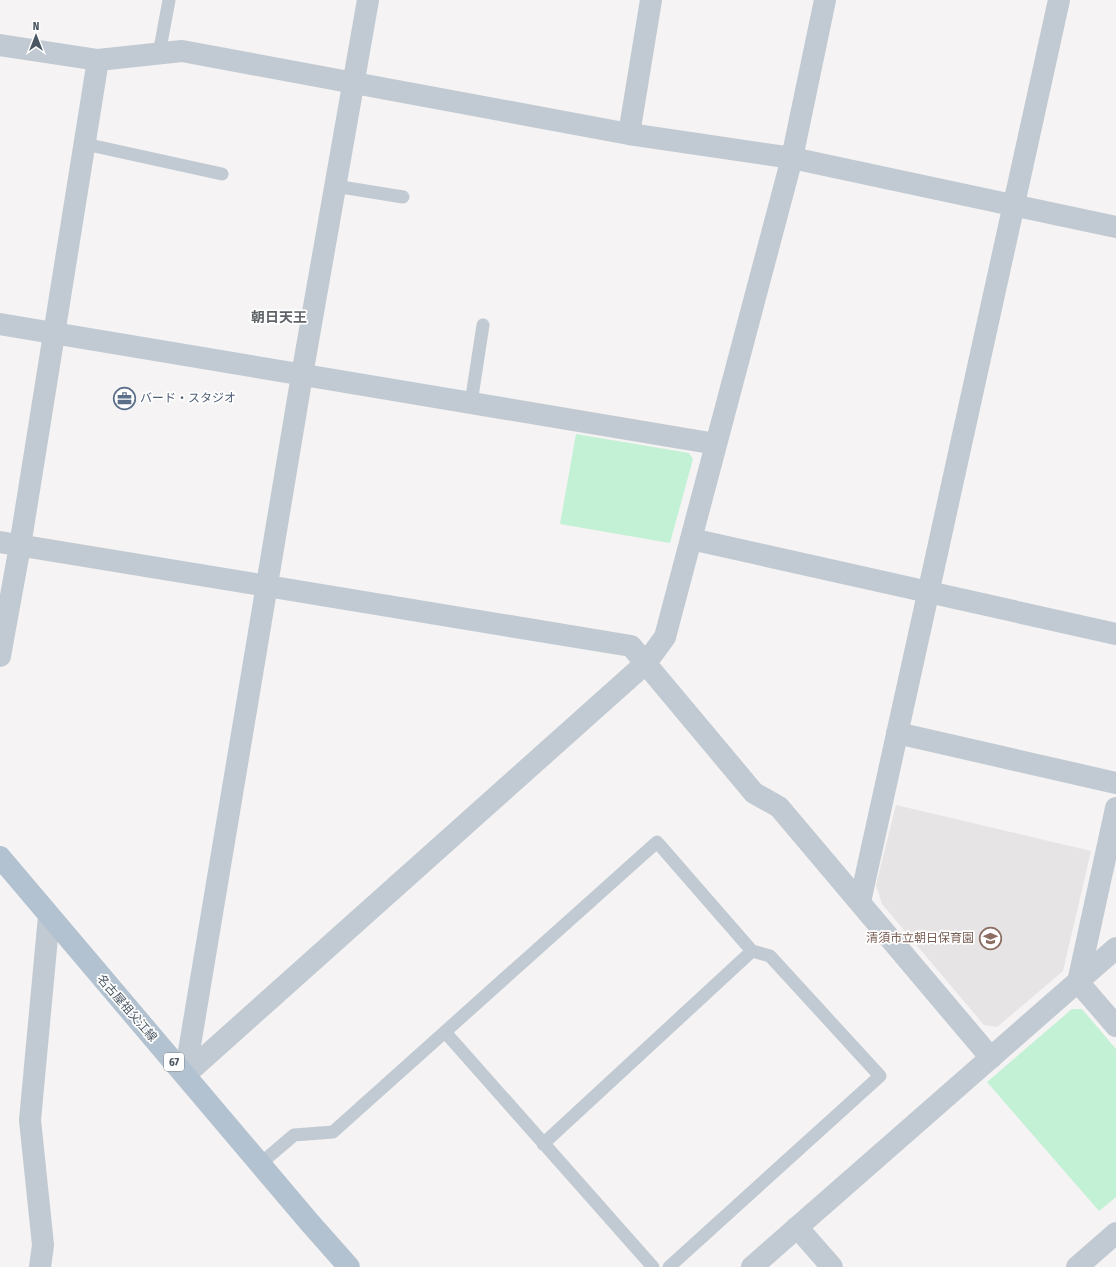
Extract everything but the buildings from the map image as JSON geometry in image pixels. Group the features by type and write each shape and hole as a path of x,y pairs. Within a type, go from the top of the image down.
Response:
{"main road":[{"name":"名古屋祖父江線","path":"0,857 260,1164 341,1263"}],"street":[{"path":"185,1075 302,375 368,0"},
{"path":"629,134 650,0"},
{"path":"185,1075 646,663 665,637 792,158 825,0"},
{"path":"860,902 1059,0"},
{"path":"0,45 98,60 182,51 629,134 792,158 1116,227"},
{"path":"0,656 10,544 55,334 98,60"},
{"path":"0,324 716,444"},
{"path":"691,539 1116,634"},
{"path":"10,544 631,646 754,793 779,808 991,1058"},
{"path":"897,733 1116,783"},
{"path":"1078,982 1116,808"},
{"path":"40,1267 43,1245 30,1120 49,916"},
{"path":"752,1267 1116,948"},
{"path":"1078,982 1116,1026"},
{"path":"797,1227 832,1267"},
{"path":"1077,1267 1116,1233"}],"lane":[{"path":"159,54 169,0"},
{"path":"85,144 222,174"},
{"path":"335,186 403,197"},
{"path":"471,403 483,325"},
{"path":"260,1164 294,1135 333,1132 657,842 752,951 770,956 880,1076 669,1267"},
{"path":"543,1144 752,951"},
{"path":"445,1032 653,1267"}],"shaded area":[{"name":"清須市立朝日保育園","path":"896,805 1091,851 1063,971 997,1027 984,1025 882,904 876,885"}],"green space":[{"path":"576,434 689,453 693,459 670,543 560,524"},
{"path":"1072,1009 1082,1009 1116,1049 1116,1197 1099,1211 987,1082"}],"place":[{"name":"バード・スタジオ","path":"124,398"},
{"name":"清須市立朝日保育園","path":"990,938"}],"district":[{"name":"朝日天王","path":"279,317"}]}
